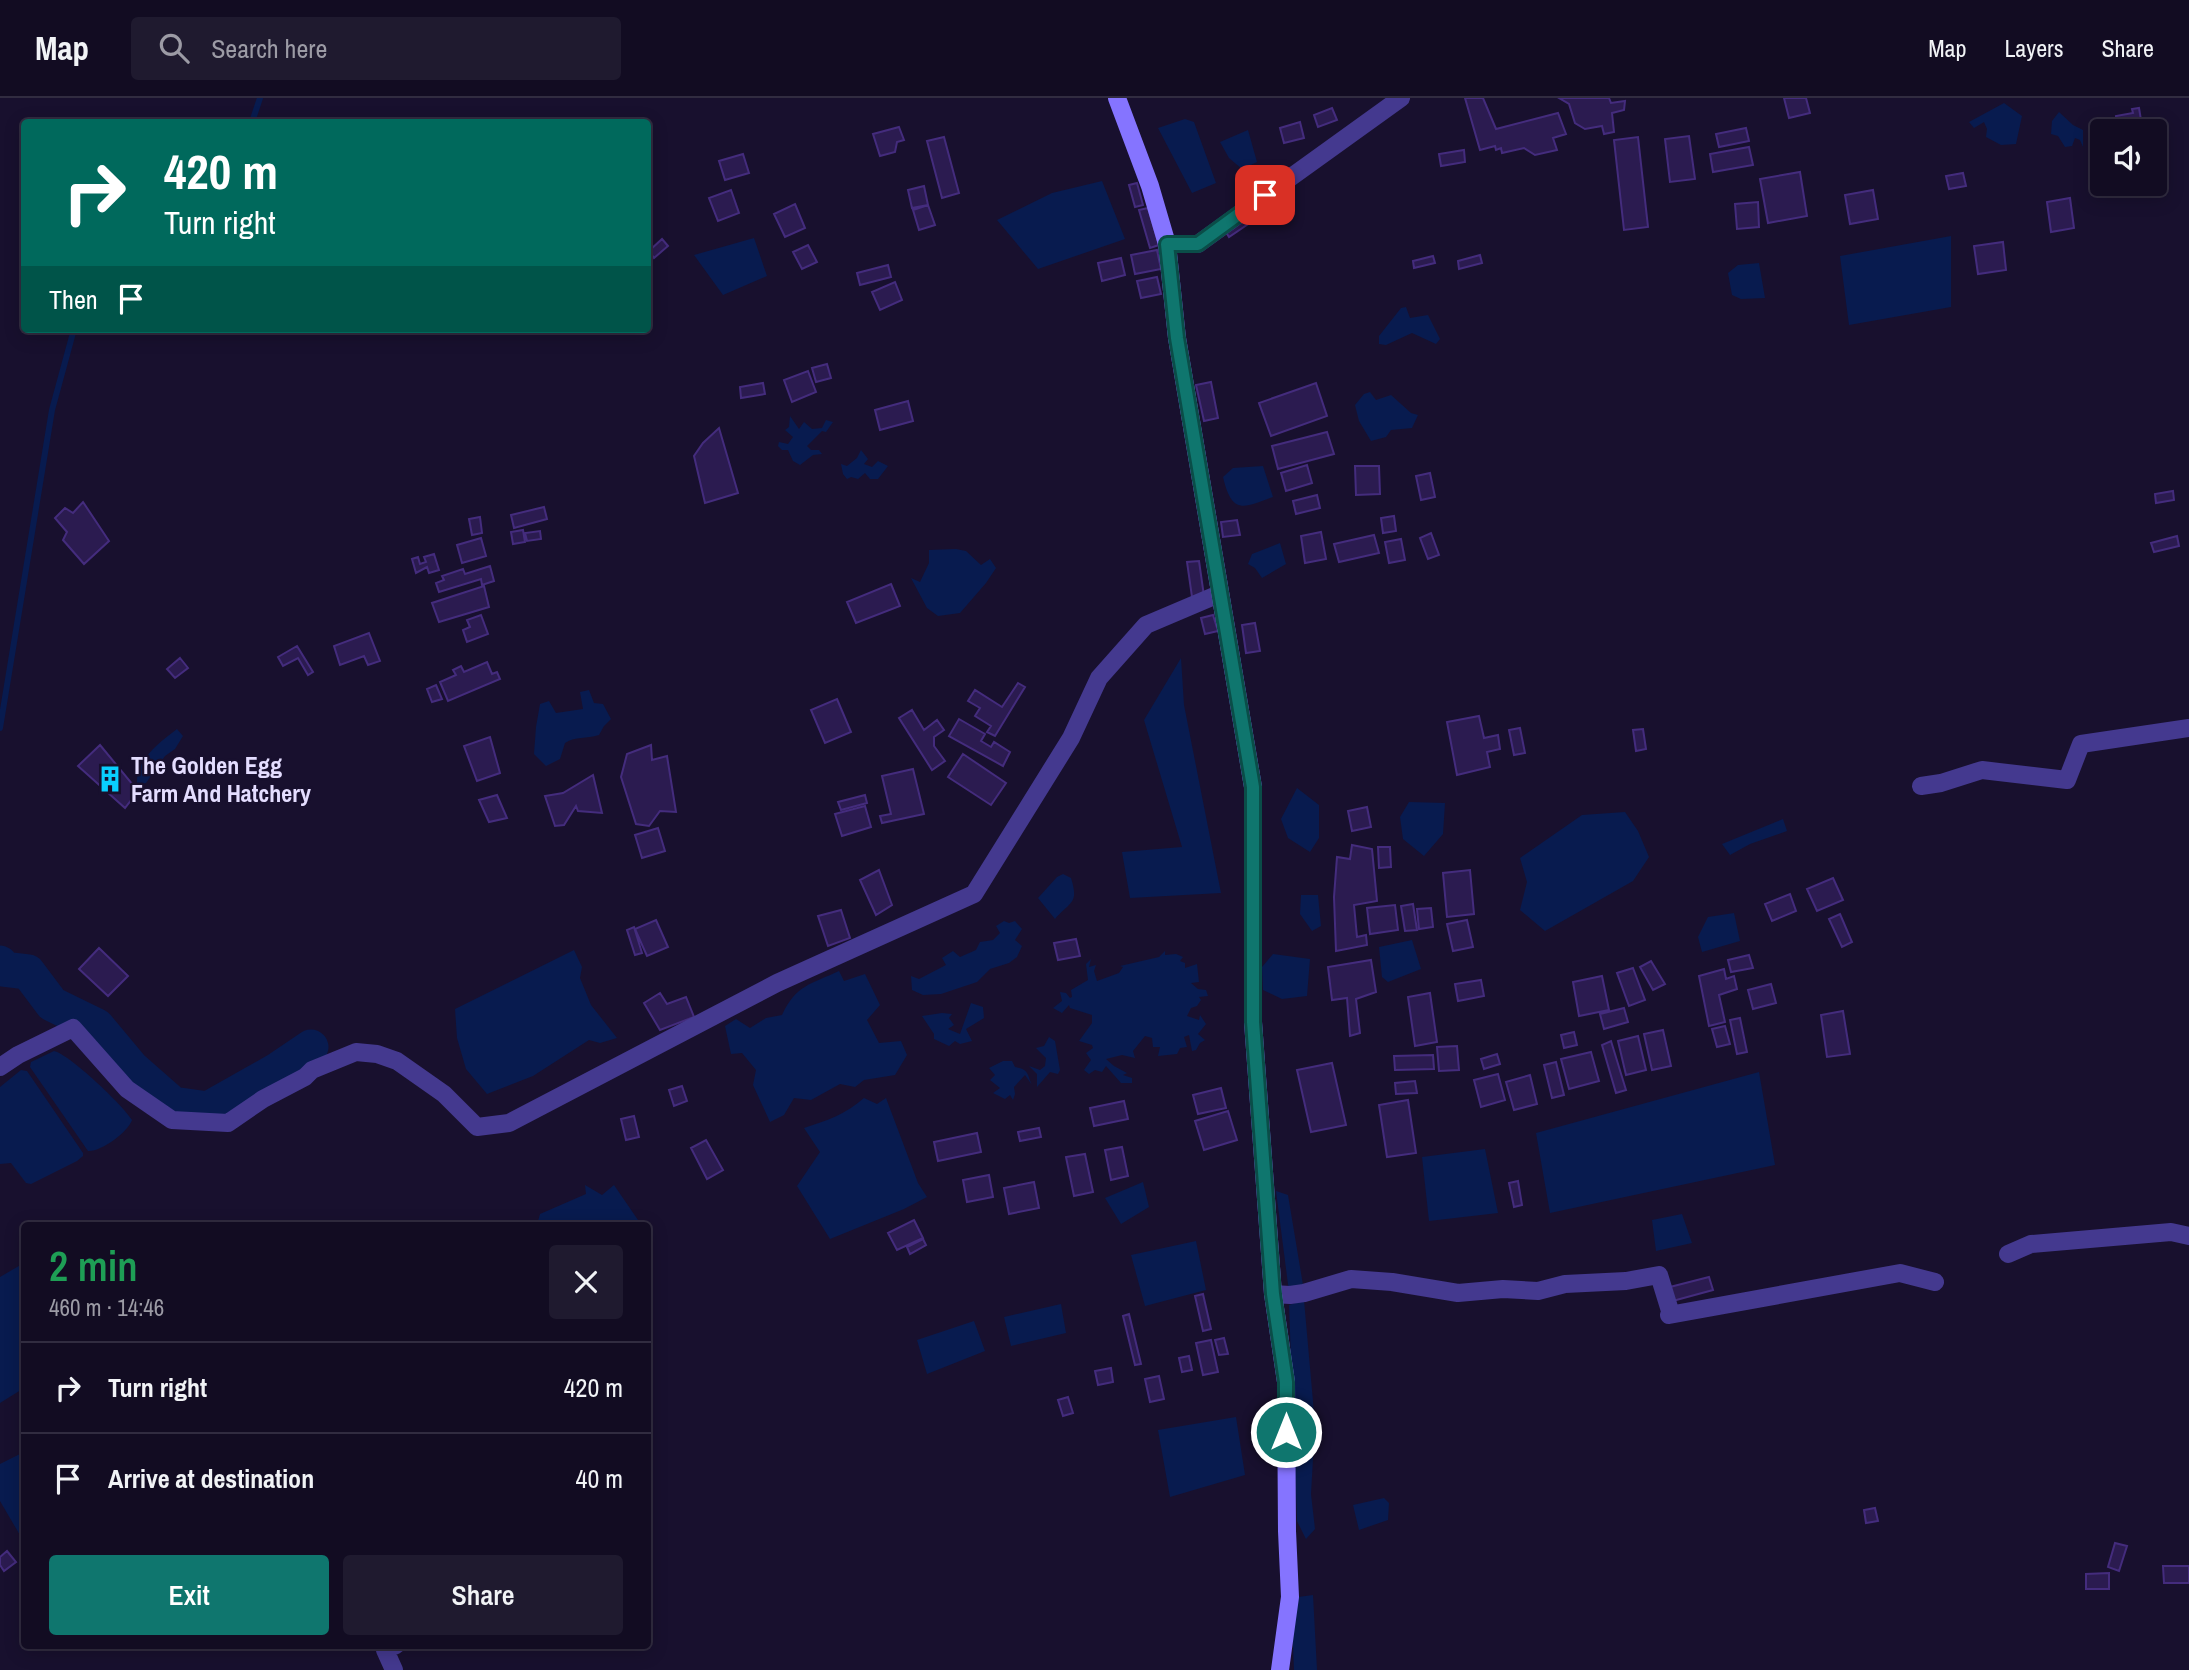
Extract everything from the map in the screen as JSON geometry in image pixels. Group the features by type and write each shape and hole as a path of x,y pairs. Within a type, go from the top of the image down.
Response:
{"main road":[{"path":"1117,98 1150,186 1167,244 1177,338 1253,787 1253,1022 1273,1294 1286,1382 1290,1597 1280,1670"}],"street":[{"path":"1167,244 1198,244 1401,98"},
{"path":"0,1067 72,1028 127,1089 172,1120 228,1123 263,1099 334,1059 356,1052 377,1054 397,1061 434,1088 477,1128 509,1123 777,983 974,894 1071,738 1099,678 1146,625 1219,594"},
{"path":"1921,786 1941,783 1982,770 2067,780 2081,744 2189,728"},
{"path":"2008,1254 2031,1244 2171,1232 2189,1236"},
{"path":"1273,1294 1304,1293 1351,1279 1392,1282 1458,1293 1503,1289 1538,1291 1565,1284 1626,1281 1659,1275 1671,1314 1669,1315 1900,1273 1936,1282"},
{"path":"387,1649 385,1650 394,1670"}],"water":[{"path":"2004,103 2022,116 2016,144 2001,145 1986,137 1984,122 1974,128 1969,122"},
{"path":"2059,112 2083,130 2083,147 2080,140 2075,138 2072,146 2065,147 2058,136 2051,134 2052,121"},
{"path":"1185,119 1194,122 1216,183 1192,193 1158,128"},
{"path":"1248,130 1257,162 1242,169 1229,158 1220,142"},
{"path":"1102,181 1125,239 1038,269 997,220 1052,193"},
{"path":"1951,236 1951,307 1849,325 1840,256"},
{"path":"754,238 767,276 723,295 694,255"},
{"path":"1759,263 1765,298 1741,299 1732,295 1728,273 1738,265"},
{"path":"1406,307 1410,318 1428,315 1440,339 1436,344 1412,333 1386,345 1379,344 1379,336 1401,308"},
{"path":"1370,392 1376,400 1391,395 1411,413 1418,415 1412,428 1391,430 1386,437 1371,441 1359,421 1355,405 1364,394"},
{"path":"790,416 799,429 804,422 812,429 822,428 826,420 833,422 826,432 822,431 807,446 811,450 819,450 822,454 813,455 800,465 793,461 788,450 782,450 778,446 779,442 788,444 793,437 785,430 789,427"},
{"path":"861,450 868,459 864,464 872,467 878,461 888,466 878,479 870,479 865,473 858,479 847,479 843,474 841,464 847,466 857,458"},
{"path":"1263,466 1273,497 1246,506 1235,503 1230,498 1223,477 1233,468"},
{"path":"1280,543 1286,564 1262,578 1255,568 1248,564 1252,554"},
{"path":"929,550 966,551 981,565 990,559 996,568 960,613 938,616 927,608 911,578 920,582 929,563"},
{"path":"1181,658 1184,705 1221,893 1130,898 1122,852 1182,847 1144,720"},
{"path":"589,690 594,703 603,704 611,719 599,735 565,743 560,759 546,766 534,754 540,704 549,701 556,713 583,709 580,692"},
{"path":"177,729 183,736 175,749 165,756 146,783 137,785 137,776 144,760"},
{"path":"1297,788 1319,805 1319,838 1310,852 1288,838 1281,819"},
{"path":"1409,802 1445,803 1443,834 1424,856 1403,839 1400,817"},
{"path":"1625,812 1638,831 1649,857 1633,881 1545,931 1520,910 1527,882 1520,858 1582,815"},
{"path":"1783,819 1787,831 1750,844 1730,855 1722,844"},
{"path":"1063,874 1071,878 1074,898 1055,919 1038,898"},
{"path":"1301,895 1318,895 1321,926 1312,931 1300,914"},
{"path":"1734,913 1740,941 1702,952 1698,937 1708,917"},
{"path":"1004,921 1015,921 1022,929 1015,940 1022,946 1017,957 1009,963 990,969 977,982 941,994 923,995 912,990 911,976 919,979 946,965 942,958 953,951 960,957 976,950 980,942 993,940 1000,933 996,926"},
{"path":"1412,940 1421,969 1388,982 1382,977 1379,947"},
{"path":"574,950 582,967 580,978 591,1005 617,1038 600,1043 589,1040 533,1076 487,1094 466,1069 457,1038 455,1009"},
{"path":"1165,951 1165,955 1176,954 1183,957 1180,961 1185,963 1185,968 1197,964 1199,982 1191,983 1198,989 1206,990 1208,996 1199,997 1201,1000 1197,1006 1191,1008 1187,1016 1199,1020 1200,1015 1206,1024 1198,1034 1205,1040 1192,1051 1189,1035 1184,1037 1187,1047 1180,1048 1177,1054 1158,1056 1160,1047 1153,1047 1152,1038 1145,1036 1133,1051 1135,1058 1122,1055 1106,1059 1127,1073 1123,1075 1132,1078 1132,1083 1121,1083 1106,1066 1102,1072 1095,1070 1089,1074 1084,1070 1091,1060 1086,1053 1093,1048 1092,1045 1079,1041 1092,1023 1092,1015 1070,1008 1069,1005 1062,1013 1053,1008 1062,1001 1060,992 1066,993 1070,998 1071,990 1088,980 1086,964 1091,959 1089,967 1096,965 1094,971 1097,981 1119,973 1123,967 1120,966 1159,957"},
{"path":"1273,954 1310,959 1307,996 1282,999 1263,990 1262,967"},
{"path":"839,971 844,981 865,974 880,1005 867,1020 879,1043 901,1041 907,1055 895,1075 864,1080 855,1087 840,1084 811,1100 794,1098 784,1115 770,1122 753,1085 756,1070 742,1053 731,1054 725,1026 736,1019 750,1028 766,1018 782,1015 799,991"},
{"path":"971,1003 983,1007 984,1018 966,1029 972,1041 960,1044 955,1041 949,1046 934,1039 934,1034 922,1016 952,1014 949,1018 954,1025 948,1029 960,1034"},
{"path":"1049,1037 1055,1041 1060,1070 1058,1074 1050,1072 1037,1087 1037,1074 1029,1066 1040,1070 1045,1066 1046,1058 1036,1048 1044,1046"},
{"path":"54,1051 96,1081 132,1120 120,1135 107,1145 88,1151 30,1067 31,1062"},
{"path":"1003,1061 1012,1061 1015,1067 1025,1071 1032,1085 1025,1075 1014,1087 1013,1100 1010,1095 1005,1099 993,1093 1000,1088 990,1080 995,1075 989,1068"},
{"path":"21,1070 27,1071 83,1153 77,1161 31,1184 26,1183 11,1163 0,1164 0,1087"},
{"path":"1759,1072 1775,1165 1550,1213 1536,1133"},
{"path":"864,1098 877,1104 886,1098 918,1183 927,1197 830,1239 797,1186 820,1152 804,1128 843,1113"},
{"path":"1485,1149 1498,1213 1429,1221 1422,1157"},
{"path":"1143,1182 1149,1207 1121,1224 1105,1198"},
{"path":"585,1185 602,1195 614,1185 638,1220 538,1222 540,1214 586,1194"},
{"path":"1276,1191 1288,1195 1304,1291 1289,1292"},
{"path":"1682,1214 1692,1243 1656,1251 1652,1220"},
{"path":"1196,1241 1206,1290 1145,1306 1131,1255"},
{"path":"21,1265 21,1390 0,1403 0,1277"},
{"path":"1304,1300 1315,1424 1311,1494 1315,1529 1306,1539 1297,1521 1289,1305"},
{"path":"1061,1304 1066,1333 1011,1346 1004,1317"},
{"path":"974,1321 985,1351 927,1374 917,1340"},
{"path":"1236,1417 1245,1475 1170,1497 1158,1430"},
{"path":"21,1456 21,1537 0,1501 0,1464"},
{"path":"1384,1498 1389,1503 1388,1520 1359,1530 1353,1505"},
{"path":"1313,1595 1317,1670 1294,1670 1291,1598"}],"building":[{"path":"1465,98 1483,98 1496,129 1558,113 1566,134 1553,138 1557,150 1535,155 1524,148 1502,153 1501,148 1496,150 1495,146 1480,150"},
{"path":"1559,98 1609,98 1611,103 1625,101 1624,110 1612,113 1614,132 1604,134 1602,126 1585,129 1575,123 1569,104"},
{"path":"1784,98 1806,98 1810,113 1789,118"},
{"path":"1332,108 1337,120 1318,127 1314,115"},
{"path":"2139,108 2141,119 2116,119 2116,116 2133,113 2132,109"},
{"path":"1300,122 1304,138 1284,143 1280,128"},
{"path":"899,127 904,140 897,142 895,152 880,156 873,134"},
{"path":"1746,128 1749,141 1719,147 1716,134"},
{"path":"1689,136 1695,179 1670,182 1665,139"},
{"path":"944,137 959,193 942,198 927,141"},
{"path":"1638,137 1648,227 1624,230 1614,140"},
{"path":"1749,147 1753,165 1713,172 1710,154"},
{"path":"1464,150 1465,162 1441,166 1439,154"},
{"path":"743,154 749,173 725,180 719,161"},
{"path":"1800,172 1807,216 1768,223 1760,179"},
{"path":"1963,173 1966,186 1949,189 1946,176"},
{"path":"1137,183 1143,205 1135,207 1129,185"},
{"path":"924,186 928,205 912,208 908,190"},
{"path":"731,190 739,213 718,221 709,198"},
{"path":"1873,190 1878,219 1850,224 1845,195"},
{"path":"2070,198 2074,228 2051,232 2047,202"},
{"path":"1278,200 1281,208 1264,215 1260,206"},
{"path":"1758,202 1759,227 1737,229 1735,204"},
{"path":"795,204 805,228 785,237 774,214"},
{"path":"928,205 935,225 919,230 913,210"},
{"path":"1148,208 1159,245 1150,248 1139,210"},
{"path":"1257,211 1260,216 1229,237 1226,232"},
{"path":"662,239 668,246 654,258 651,249"},
{"path":"2003,242 2006,270 1978,274 1974,246"},
{"path":"808,245 817,262 802,269 793,252"},
{"path":"1157,250 1161,269 1135,274 1131,255"},
{"path":"1480,255 1482,263 1459,269 1458,261"},
{"path":"1433,256 1435,263 1414,268 1413,261"},
{"path":"1121,258 1125,275 1102,281 1098,263"},
{"path":"888,265 891,277 860,285 857,273"},
{"path":"1157,277 1161,294 1141,298 1137,281"},
{"path":"895,282 902,300 880,310 872,292"},
{"path":"827,364 831,378 816,382 812,368"},
{"path":"808,371 816,392 792,402 784,380"},
{"path":"1211,382 1218,418 1204,421 1196,385"},
{"path":"763,383 765,394 741,398 740,387"},
{"path":"1316,383 1327,416 1271,436 1259,403"},
{"path":"908,401 913,421 880,430 875,410"},
{"path":"719,428 738,493 705,503 694,456"},
{"path":"1327,432 1334,454 1278,469 1272,446"},
{"path":"1307,465 1312,483 1286,491 1281,473"},
{"path":"1355,466 1379,466 1380,494 1356,495"},
{"path":"1430,473 1435,497 1421,500 1416,476"},
{"path":"2173,491 2174,500 2156,503 2155,494"},
{"path":"1317,495 1320,508 1296,514 1293,501"},
{"path":"83,502 109,541 84,564 63,540 67,532 55,518 65,508 73,513"},
{"path":"544,507 547,519 514,528 511,515"},
{"path":"1394,516 1396,531 1383,533 1381,518"},
{"path":"480,517 482,533 472,535 469,519"},
{"path":"1237,520 1240,535 1223,537 1221,522"},
{"path":"523,530 525,542 513,544 511,532"},
{"path":"540,531 541,539 527,541 525,533"},
{"path":"1321,532 1326,559 1305,563 1301,536"},
{"path":"1431,533 1439,555 1428,559 1420,538"},
{"path":"1374,535 1379,553 1339,562 1334,544"},
{"path":"2177,536 2179,546 2154,552 2151,543"},
{"path":"481,538 486,556 462,563 457,545"},
{"path":"1401,539 1405,560 1389,563 1385,542"},
{"path":"434,554 439,570 429,573 427,567 416,573 412,559 418,557 420,564 426,562 424,557"},
{"path":"1199,561 1204,596 1192,597 1187,562"},
{"path":"490,566 494,581 482,585 481,579 439,592 436,583 444,580 442,576 463,569 465,574"},
{"path":"891,584 900,606 856,623 847,602"},
{"path":"484,586 489,607 439,622 432,603"},
{"path":"481,615 488,634 467,642 463,630 470,627 467,620"},
{"path":"1213,615 1218,631 1205,634 1201,618"},
{"path":"1255,623 1260,651 1246,653 1242,625"},
{"path":"369,633 380,661 368,665 364,656 340,665 334,646"},
{"path":"297,646 313,672 308,675 298,658 283,666 278,657"},
{"path":"180,658 188,668 175,678 167,669"},
{"path":"487,662 492,674 497,672 500,679 448,701 440,682 456,675 453,670 461,666 464,672"},
{"path":"1018,683 1025,687 995,736 987,732 991,726 975,716 980,708 968,701 975,690 1002,707"},
{"path":"436,685 442,699 432,702 427,689"},
{"path":"837,699 851,732 825,743 811,710"},
{"path":"912,710 924,730 937,720 944,730 934,737 934,746 945,761 932,770 899,718"},
{"path":"1479,716 1484,738 1498,735 1500,749 1487,752 1490,767 1457,775 1447,722"},
{"path":"959,719 985,734 981,741 991,747 994,742 1010,752 1003,766 949,736"},
{"path":"1520,728 1525,753 1514,755 1509,730"},
{"path":"1643,729 1646,749 1636,751 1633,730"},
{"path":"490,737 500,773 477,781 464,746"},
{"name":"The Golden Egg Farm And Hatchery","path":"100,745 138,791 125,808 78,766"},
{"path":"651,745 652,760 667,756 676,812 660,811 649,826 636,824 621,777 627,754"},
{"path":"963,754 1006,783 991,805 948,777"},
{"path":"913,769 924,814 882,823 880,816 891,814 882,776"},
{"path":"593,775 602,813 578,811 576,806 564,825 555,826 545,796 563,793"},
{"path":"497,795 507,818 489,822 479,800"},
{"path":"865,795 867,803 841,810 838,802"},
{"path":"865,806 871,827 842,836 835,814"},
{"path":"1367,807 1371,827 1352,831 1348,811"},
{"path":"658,828 665,851 642,858 635,835"},
{"path":"1352,845 1372,849 1377,901 1354,905 1357,937 1366,935 1367,945 1336,951 1334,897 1337,857 1350,859"},
{"path":"1378,847 1390,847 1391,867 1379,868"},
{"path":"879,870 892,905 876,915 860,880"},
{"path":"1470,870 1474,914 1447,917 1443,873"},
{"path":"1833,878 1843,900 1817,911 1807,889"},
{"path":"1790,894 1796,911 1772,921 1765,904"},
{"path":"1413,904 1417,930 1405,931 1401,906"},
{"path":"1395,905 1398,930 1370,934 1367,908"},
{"path":"1431,908 1433,927 1419,929 1417,909"},
{"path":"841,910 850,938 828,946 818,916"},
{"path":"1840,914 1852,942 1842,947 1829,919"},
{"path":"656,920 668,947 647,956 635,929"},
{"path":"1467,920 1473,947 1453,951 1447,924"},
{"path":"634,927 642,953 635,955 627,930"},
{"path":"1076,939 1080,956 1058,960 1054,943"},
{"path":"99,948 128,976 108,996 79,969"},
{"path":"1749,955 1753,968 1731,972 1728,960"},
{"path":"1371,960 1376,992 1356,999 1360,1033 1350,1036 1347,998 1332,1000 1328,967"},
{"path":"1651,961 1665,984 1653,990 1640,967"},
{"path":"1633,968 1645,1000 1629,1006 1617,973"},
{"path":"1724,969 1726,979 1734,976 1737,989 1719,995 1725,1022 1709,1026 1699,976"},
{"path":"1602,976 1609,1010 1579,1016 1573,982"},
{"path":"1481,980 1484,996 1458,1001 1455,984"},
{"path":"1771,984 1776,1003 1753,1009 1748,990"},
{"path":"660,993 667,1004 686,997 694,1017 660,1030 644,1003"},
{"path":"1430,993 1437,1042 1415,1046 1408,997"},
{"path":"1624,1008 1628,1022 1604,1029 1600,1014"},
{"path":"1843,1011 1850,1054 1827,1057 1821,1015"},
{"path":"1740,1018 1747,1052 1737,1054 1730,1020"},
{"path":"1725,1026 1730,1044 1717,1047 1712,1029"},
{"path":"1663,1030 1671,1066 1652,1070 1644,1034"},
{"path":"1574,1032 1577,1045 1564,1048 1561,1035"},
{"path":"1638,1036 1646,1070 1626,1075 1618,1041"},
{"path":"1611,1041 1626,1090 1616,1093 1602,1045"},
{"path":"1457,1046 1459,1070 1439,1071 1437,1047"},
{"path":"1591,1052 1599,1081 1569,1089 1561,1059"},
{"path":"1497,1054 1500,1064 1484,1069 1481,1059"},
{"path":"1433,1055 1434,1069 1395,1070 1394,1056"},
{"path":"1556,1062 1564,1095 1552,1098 1544,1065"},
{"path":"1332,1063 1346,1125 1311,1132 1297,1070"},
{"path":"1498,1074 1505,1100 1481,1107 1474,1080"},
{"path":"1530,1075 1537,1104 1514,1110 1506,1082"},
{"path":"1415,1081 1417,1093 1396,1094 1395,1083"},
{"path":"682,1086 687,1101 674,1106 669,1090"},
{"path":"1221,1088 1226,1108 1198,1114 1193,1095"},
{"path":"1408,1100 1416,1153 1387,1157 1379,1105"},
{"path":"1124,1101 1128,1119 1094,1126 1090,1108"},
{"path":"1228,1111 1237,1140 1204,1150 1195,1121"},
{"path":"634,1116 639,1137 626,1140 621,1119"},
{"path":"1039,1128 1041,1137 1020,1141 1018,1132"},
{"path":"977,1133 981,1152 938,1161 934,1142"},
{"path":"706,1140 723,1170 707,1179 691,1148"},
{"path":"1122,1147 1128,1176 1111,1180 1105,1150"},
{"path":"1085,1154 1093,1192 1074,1196 1066,1157"},
{"path":"989,1175 993,1197 967,1202 963,1180"},
{"path":"1518,1181 1522,1205 1514,1207 1509,1183"},
{"path":"1034,1182 1039,1208 1009,1214 1004,1188"},
{"path":"914,1220 923,1238 897,1250 888,1233"},
{"path":"923,1239 926,1245 910,1254 907,1247"},
{"path":"1709,1277 1713,1290 1669,1302 1666,1288"},
{"path":"1203,1294 1211,1329 1203,1331 1195,1296"},
{"path":"1129,1314 1141,1364 1135,1365 1123,1316"},
{"path":"1224,1338 1228,1354 1219,1355 1215,1340"},
{"path":"1211,1340 1218,1372 1203,1375 1196,1343"},
{"path":"1189,1356 1192,1370 1182,1372 1179,1358"},
{"path":"1111,1368 1113,1382 1098,1385 1095,1371"},
{"path":"1159,1376 1164,1399 1150,1402 1145,1379"},
{"path":"1068,1397 1073,1413 1063,1416 1058,1400"},
{"path":"1875,1508 1878,1521 1866,1523 1864,1510"},
{"path":"2115,1543 2127,1546 2119,1571 2108,1567"},
{"path":"7,1551 16,1562 4,1571 0,1565 0,1557"},
{"path":"2163,1566 2189,1566 2189,1583 2164,1583"},
{"path":"2109,1573 2109,1589 2086,1589 2086,1574"}],"waterway":[{"path":"253,119 260,98"},
{"path":"0,728 52,410 73,333"},
{"path":"0,963 3,969 28,972 52,1004 97,1026 132,1068 173,1104 208,1109 277,1070 311,1047"}],"place":[{"name":"The Golden Egg Farm And Hatchery","path":"110,779"}],"route":[{"path":"1265,195 1198,244 1167,244 1177,338 1253,787 1253,1022 1273,1294 1286,1382 1286,1432"}]}
